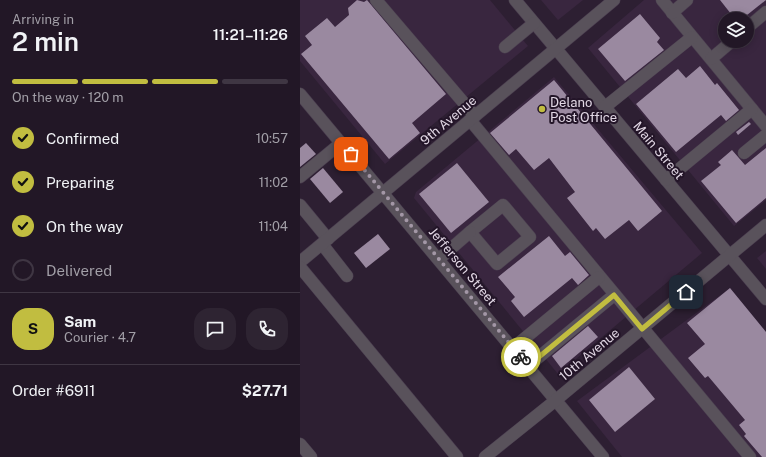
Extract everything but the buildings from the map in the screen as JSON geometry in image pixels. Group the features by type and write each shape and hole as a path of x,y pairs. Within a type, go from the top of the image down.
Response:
{"street":[{"path":"376,0 599,277 750,457"},
{"name":"Main Street","path":"515,0 766,299"},
{"name":"9th Avenue","path":"300,262 614,0"},
{"path":"662,0 766,126"},
{"path":"672,13 687,0"},
{"path":"754,22 766,12"},
{"path":"505,47 534,23"},
{"path":"605,107 692,37"},
{"path":"711,59 724,48"},
{"name":"Jefferson Street","path":"300,94 439,259 602,457"},
{"path":"666,180 752,109"},
{"path":"744,153 766,135"},
{"path":"300,177 341,143"},
{"path":"300,205 347,276"},
{"path":"439,259 470,232 503,205 530,236 497,264 470,232"},
{"name":"10th Avenue","path":"485,457 642,329 766,225"},
{"path":"300,267 457,457"},
{"path":"513,348 599,277"},
{"path":"528,366 614,295"},
{"path":"300,444 311,457"}],"shaded area":[{"path":"300,0 490,0 528,46 385,164 300,61"},
{"path":"541,0 583,0 558,20"},
{"path":"644,0 766,0 766,200 734,226 588,48"},
{"path":"554,77 702,253 558,374 414,198 416,192"},
{"path":"766,251 766,269 757,258"},
{"path":"730,288 766,332 766,457 622,457 577,401"}],"way so far":[{"path":"351,154 521,357"}],"place":[{"name":"Delano Post Office","path":"542,109"}],"route":[{"path":"521,357 528,366 614,295 642,329 686,292"}]}
